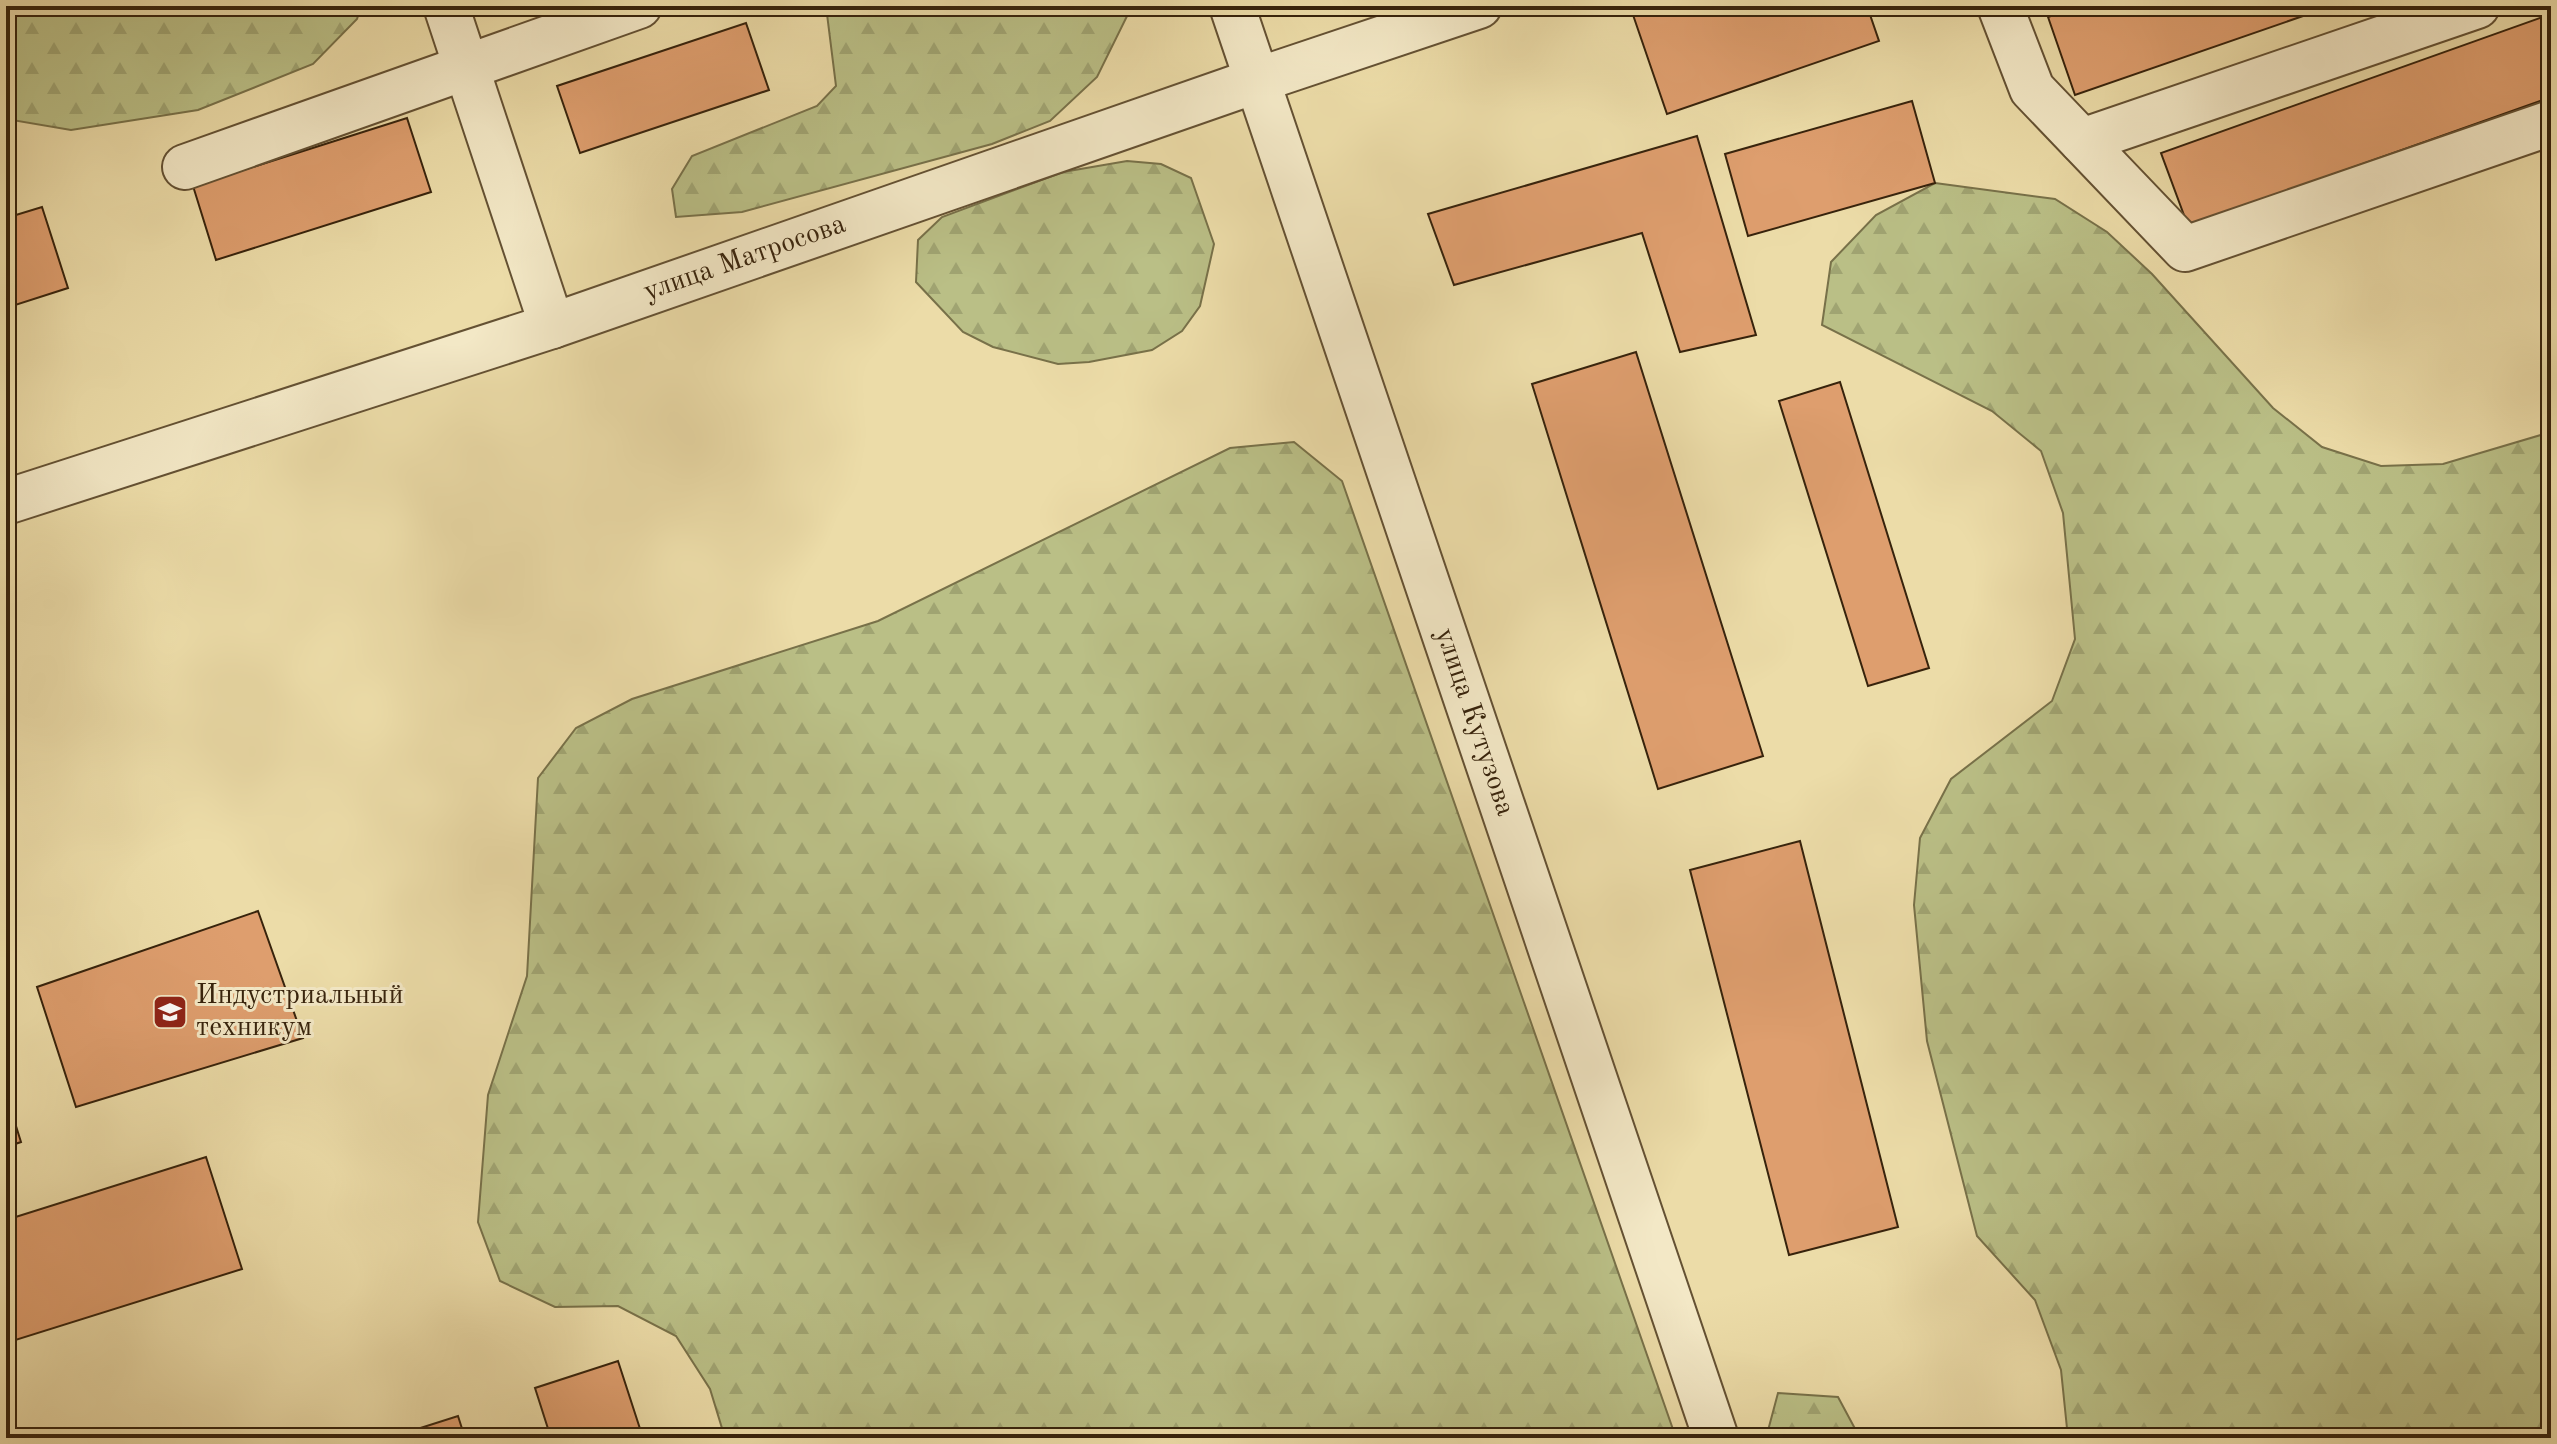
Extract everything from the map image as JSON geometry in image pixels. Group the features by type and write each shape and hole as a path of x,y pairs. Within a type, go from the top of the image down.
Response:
{"street":[{"path":"446,6 552,326"},
{"path":"185,167 639,6"},
{"name":"улица Кутузова","path":"1232,6 1716,1438"},
{"name":"улица Матросова","path":"6,502 552,326 1479,6"},
{"path":"2000,6 2032,89 2185,249 2551,123"},
{"path":"2082,141 2477,6"}],"green space":[{"path":"6,6 361,6 357,19 313,64 198,110 71,130 6,119"},
{"path":"826,6 1132,6 1097,77 1050,121 992,144 742,212 676,217 672,189 692,156 817,106 836,86"},
{"path":"1127,161 1161,164 1191,178 1214,244 1200,306 1182,331 1152,350 1089,362 1058,364 993,347 963,332 916,282 918,240 942,217 1063,172"},
{"path":"1935,183 2055,199 2107,232 2152,274 2273,408 2322,447 2381,466 2443,464 2551,432 2551,1438 2068,1438 2061,1370 2035,1300 1977,1236 1927,1041 1914,905 1920,838 1951,779 2052,701 2075,639 2063,513 2041,451 1992,411 1822,325 1831,262 1876,215"},
{"path":"1294,442 1342,481 1676,1438 725,1438 710,1389 676,1336 618,1306 555,1307 500,1281 478,1222 488,1095 527,976 538,778 576,728 632,699 878,621 1230,448"},
{"path":"1778,1393 1838,1397 1860,1438 1766,1438"}],"building":[{"path":"1650,6 1867,6 1879,41 1667,114 1632,12"},
{"path":"2081,6 2332,6 2075,95 2048,17"},
{"path":"2551,14 2551,97 2188,226 2161,153"},
{"path":"746,23 769,90 580,153 557,86"},
{"path":"1912,101 1935,183 1748,236 1725,154"},
{"path":"407,118 431,192 216,260 193,186"},
{"path":"1697,136 1756,335 1680,352 1642,233 1454,285 1428,214"},
{"path":"42,207 68,288 6,308 6,218"},
{"path":"1636,352 1763,756 1658,789 1532,384"},
{"path":"1840,382 1929,668 1868,686 1779,401"},
{"path":"1800,841 1898,1227 1789,1255 1690,870"},
{"name":"Индустриальный техникум","path":"258,911 303,1038 76,1107 37,987"},
{"path":"6,1094 21,1142 6,1147"},
{"path":"206,1157 242,1269 6,1343 6,1220"},
{"path":"618,1361 643,1438 551,1438 535,1388"},
{"path":"458,1416 465,1438 389,1438"}],"place":[{"name":"Индустриальный техникум","path":"170,1012"}]}
